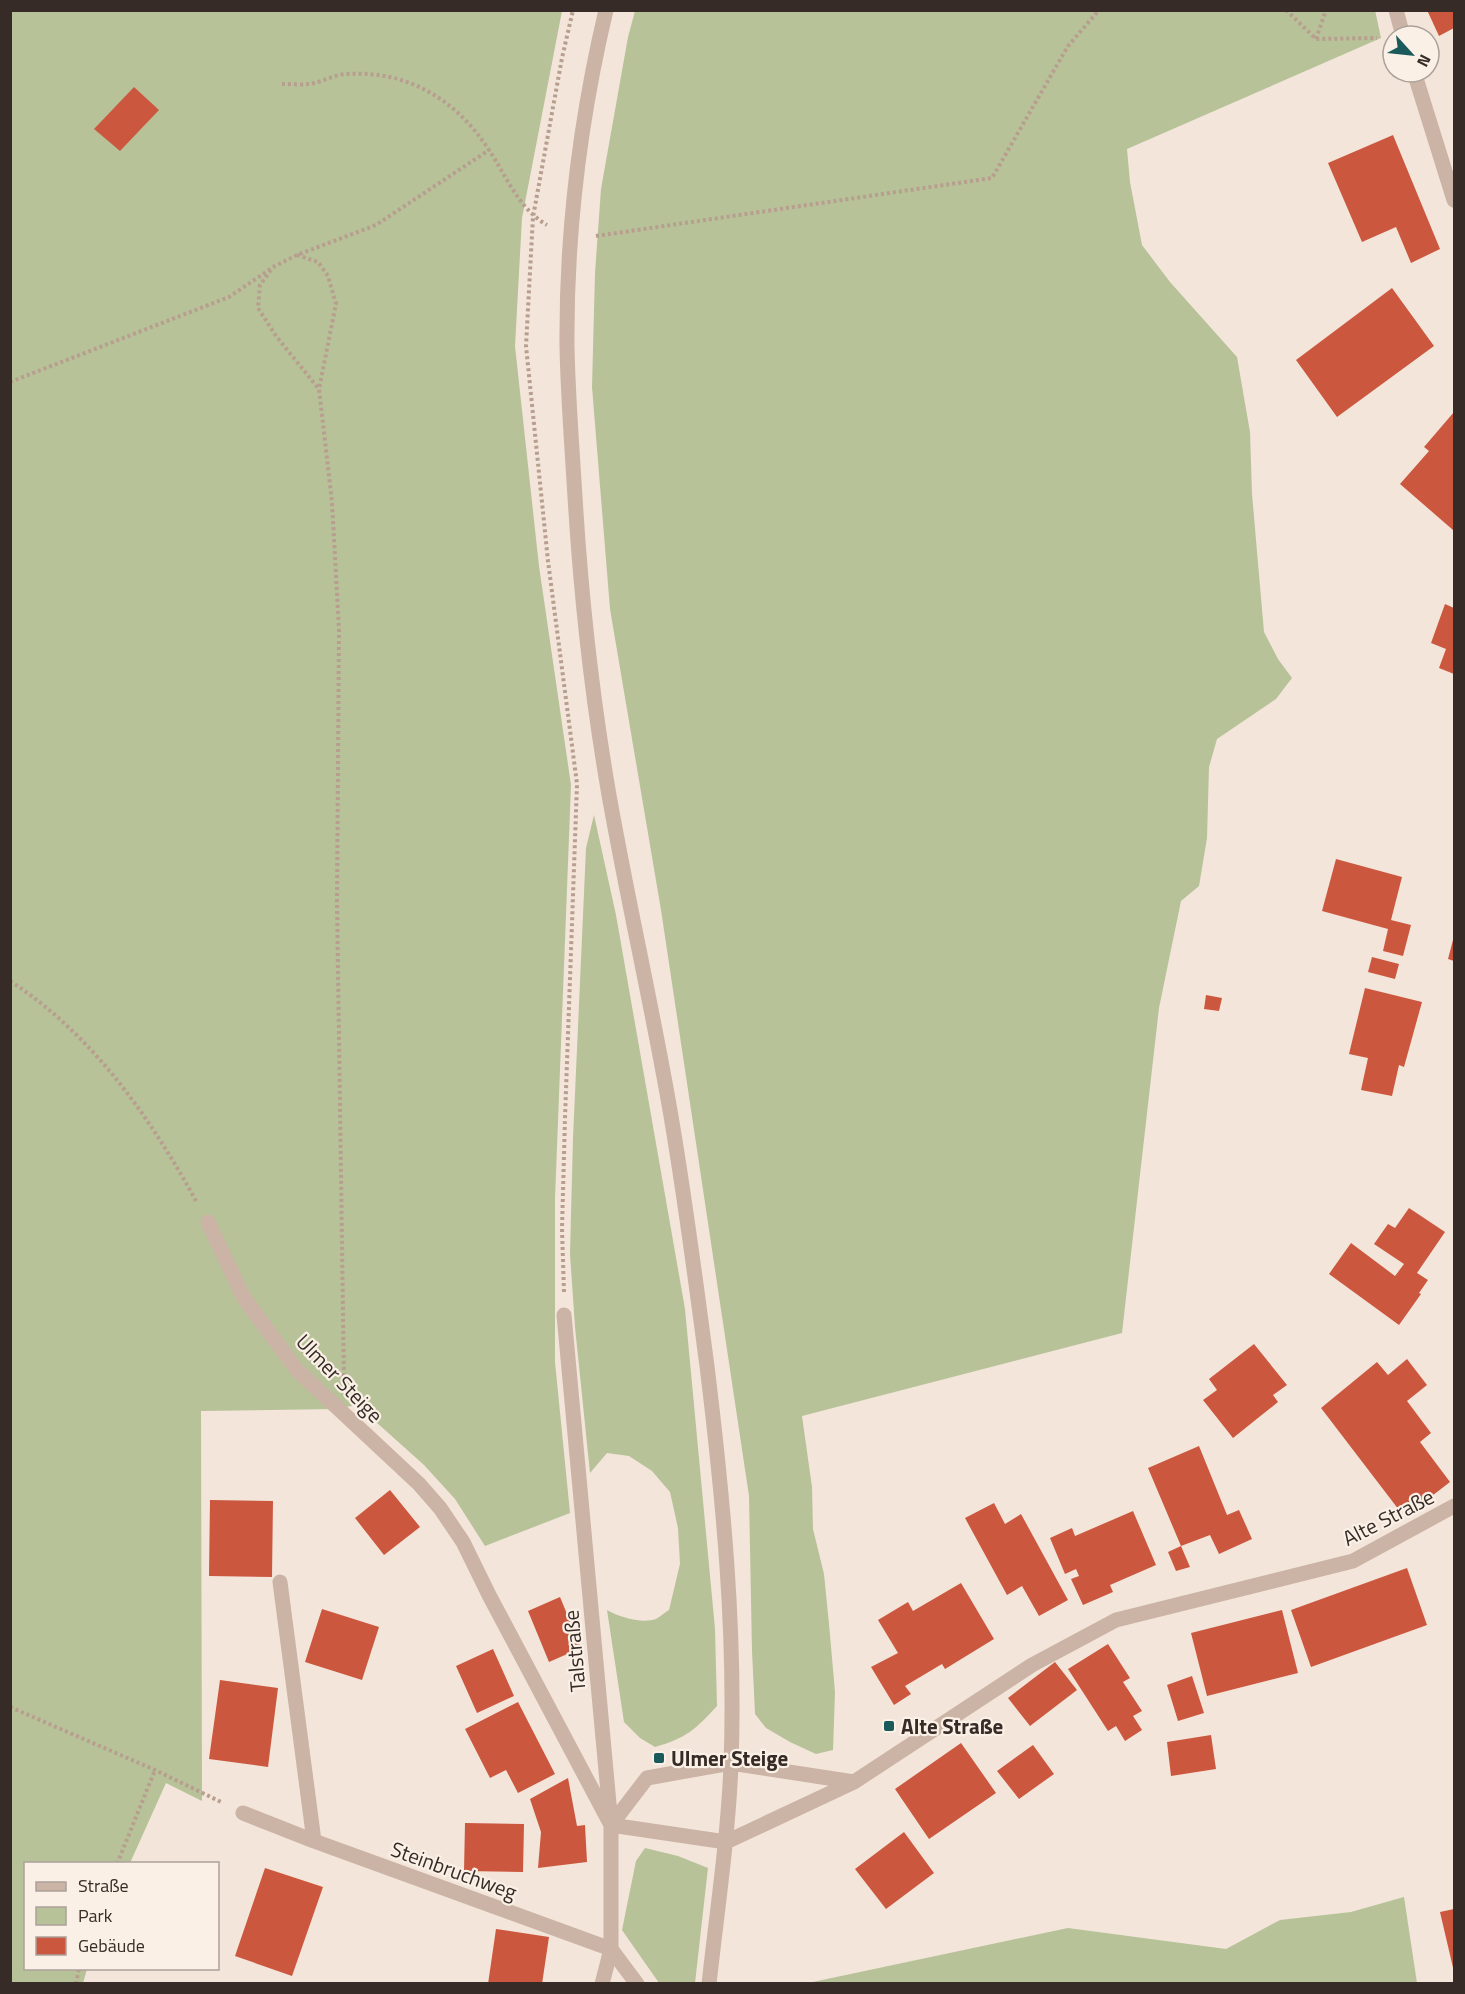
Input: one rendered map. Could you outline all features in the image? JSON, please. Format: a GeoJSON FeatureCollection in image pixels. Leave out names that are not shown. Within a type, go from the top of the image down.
{"type":"FeatureCollection","features":[{"type":"Feature","properties":{"kind":"street"},"geometry":{"type":"LineString","coordinates":[[606,10],[595,59],[582,139],[571,239],[567,345],[579,568],[609,793],[668,1100],[695,1270],[725,1528],[732,1649],[731,1763],[726,1842],[708,1983]]}},
{"type":"Feature","properties":{"kind":"street"},"geometry":{"type":"LineString","coordinates":[[1418,84],[1455,200]]}},
{"type":"Feature","properties":{"kind":"street","name":"Ulmer Steige"},"geometry":{"type":"LineString","coordinates":[[208,1222],[244,1298],[297,1370],[419,1484],[440,1508],[463,1542],[611,1825]]}},
{"type":"Feature","properties":{"kind":"street","name":"Talstraße"},"geometry":{"type":"LineString","coordinates":[[564,1315],[611,1825],[611,1949],[602,1983]]}},
{"type":"Feature","properties":{"kind":"street","name":"Alte Straße"},"geometry":{"type":"LineString","coordinates":[[726,1842],[854,1782],[1032,1665],[1116,1620],[1353,1561],[1452,1513]]}},
{"type":"Feature","properties":{"kind":"street"},"geometry":{"type":"LineString","coordinates":[[280,1582],[314,1841]]}},
{"type":"Feature","properties":{"kind":"street"},"geometry":{"type":"LineString","coordinates":[[726,1842],[611,1825],[647,1778],[731,1763],[854,1782]]}},
{"type":"Feature","properties":{"kind":"street","name":"Steinbruchweg"},"geometry":{"type":"LineString","coordinates":[[243,1813],[611,1949]]}},
{"type":"Feature","properties":{"kind":"street"},"geometry":{"type":"LineString","coordinates":[[611,1949],[637,1983]]}},
{"type":"Feature","properties":{"kind":"path"},"geometry":{"type":"LineString","coordinates":[[564,1315],[562,1229],[576,784],[548,561],[526,346],[533,217],[573,10]]}},
{"type":"Feature","properties":{"kind":"path"},"geometry":{"type":"LineString","coordinates":[[282,84],[310,84],[343,74],[378,75],[411,82],[438,97],[465,118],[489,150],[508,185],[533,217],[571,239],[992,178],[1068,46],[1099,10]]}},
{"type":"Feature","properties":{"kind":"path"},"geometry":{"type":"LineString","coordinates":[[1286,10],[1316,39],[1381,38]]}},
{"type":"Feature","properties":{"kind":"path"},"geometry":{"type":"LineString","coordinates":[[1316,39],[1326,10]]}},
{"type":"Feature","properties":{"kind":"path"},"geometry":{"type":"LineString","coordinates":[[10,382],[229,297],[275,266],[297,255],[376,225],[489,150]]}},
{"type":"Feature","properties":{"kind":"path"},"geometry":{"type":"LineString","coordinates":[[297,255],[318,262],[328,276],[336,304],[319,389],[332,502],[339,630],[337,901],[345,1415]]}},
{"type":"Feature","properties":{"kind":"path"},"geometry":{"type":"LineString","coordinates":[[275,266],[260,285],[258,308],[276,336],[319,389]]}},
{"type":"Feature","properties":{"kind":"path"},"geometry":{"type":"LineString","coordinates":[[10,981],[52,1013],[92,1050],[134,1099],[175,1161],[208,1222]]}},
{"type":"Feature","properties":{"kind":"path"},"geometry":{"type":"LineString","coordinates":[[10,1707],[155,1770],[243,1813]]}},
{"type":"Feature","properties":{"kind":"path"},"geometry":{"type":"LineString","coordinates":[[117,1862],[155,1770]]}},
{"type":"Feature","properties":{"kind":"green space"},"geometry":{"type":"Polygon","coordinates":[[[1375,10],[1381,38],[1127,149],[1130,182],[1142,245],[1170,282],[1237,357],[1250,432],[1252,494],[1264,632],[1278,659],[1292,678],[1276,699],[1217,739],[1209,767],[1207,838],[1199,886],[1181,901],[1159,1008],[1122,1333],[802,1416],[812,1487],[813,1529],[824,1574],[835,1692],[833,1750],[816,1754],[766,1728],[755,1714],[749,1496],[661,910],[610,609],[592,387],[595,273],[601,189],[628,37],[635,11],[1375,10]]]}},
{"type":"Feature","properties":{"kind":"green space"},"geometry":{"type":"Polygon","coordinates":[[[11,11],[562,11],[522,218],[515,346],[539,566],[571,785],[555,1199],[555,1362],[570,1513],[485,1546],[455,1499],[424,1465],[357,1405],[335,1409],[201,1411],[202,1801],[166,1783],[130,1862],[24,1862],[24,1970],[87,1970],[83,1983],[11,1984],[11,11]]]}},
{"type":"Feature","properties":{"kind":"green space"},"geometry":{"type":"Polygon","coordinates":[[[594,815],[616,915],[685,1309],[715,1629],[717,1706],[689,1732],[655,1747],[640,1738],[624,1722],[607,1610],[624,1617],[644,1621],[656,1619],[669,1610],[680,1564],[678,1528],[670,1492],[652,1471],[629,1456],[607,1453],[590,1473],[570,1254],[586,848],[594,815]]]}},
{"type":"Feature","properties":{"kind":"green space"},"geometry":{"type":"Polygon","coordinates":[[[645,1848],[678,1856],[708,1868],[695,1983],[659,1983],[622,1930],[636,1861],[645,1848]]]}},
{"type":"Feature","properties":{"kind":"green space"},"geometry":{"type":"Polygon","coordinates":[[[1404,1897],[1417,1983],[808,1983],[1068,1928],[1226,1949],[1280,1920],[1351,1912],[1404,1897]]]}},
{"type":"Feature","properties":{"kind":"building"},"geometry":{"type":"Polygon","coordinates":[[[1427,10],[1453,10],[1454,28],[1441,35],[1441,24],[1433,24],[1427,10]]]}},
{"type":"Feature","properties":{"kind":"building"},"geometry":{"type":"Polygon","coordinates":[[[134,87],[159,110],[120,151],[94,129],[134,87]]]}},
{"type":"Feature","properties":{"kind":"building"},"geometry":{"type":"Polygon","coordinates":[[[1393,135],[1440,249],[1411,263],[1396,227],[1362,242],[1328,163],[1393,135]]]}},
{"type":"Feature","properties":{"kind":"building"},"geometry":{"type":"Polygon","coordinates":[[[1392,288],[1434,346],[1337,417],[1296,360],[1392,288]]]}},
{"type":"Feature","properties":{"kind":"building"},"geometry":{"type":"Polygon","coordinates":[[[1454,412],[1453,530],[1400,484],[1429,451],[1424,447],[1454,412]]]}},
{"type":"Feature","properties":{"kind":"building"},"geometry":{"type":"Polygon","coordinates":[[[1445,604],[1454,608],[1454,674],[1439,668],[1446,649],[1431,643],[1445,604]]]}},
{"type":"Feature","properties":{"kind":"building"},"geometry":{"type":"Polygon","coordinates":[[[1336,859],[1402,877],[1391,920],[1411,925],[1403,956],[1383,951],[1388,929],[1322,911],[1336,859]]]}},
{"type":"Feature","properties":{"kind":"building"},"geometry":{"type":"Polygon","coordinates":[[[1454,936],[1454,961],[1448,959],[1454,936]]]}},
{"type":"Feature","properties":{"kind":"building"},"geometry":{"type":"Polygon","coordinates":[[[1372,957],[1399,964],[1395,979],[1368,972],[1372,957]]]}},
{"type":"Feature","properties":{"kind":"building"},"geometry":{"type":"Polygon","coordinates":[[[1365,988],[1422,1002],[1404,1067],[1399,1065],[1392,1096],[1361,1090],[1368,1058],[1349,1054],[1365,988]]]}},
{"type":"Feature","properties":{"kind":"building"},"geometry":{"type":"Polygon","coordinates":[[[1206,995],[1222,998],[1219,1011],[1204,1009],[1206,995]]]}},
{"type":"Feature","properties":{"kind":"building"},"geometry":{"type":"Polygon","coordinates":[[[1409,1208],[1445,1232],[1417,1273],[1428,1280],[1399,1325],[1329,1274],[1351,1243],[1395,1276],[1404,1264],[1374,1244],[1388,1224],[1395,1228],[1409,1208]]]}},
{"type":"Feature","properties":{"kind":"building"},"geometry":{"type":"Polygon","coordinates":[[[1254,1344],[1287,1385],[1273,1395],[1278,1402],[1233,1438],[1203,1400],[1217,1390],[1209,1379],[1254,1344]]]}},
{"type":"Feature","properties":{"kind":"building"},"geometry":{"type":"Polygon","coordinates":[[[1407,1359],[1427,1385],[1407,1401],[1431,1433],[1420,1442],[1450,1482],[1424,1502],[1399,1510],[1321,1408],[1377,1362],[1388,1375],[1407,1359]]]}},
{"type":"Feature","properties":{"kind":"building"},"geometry":{"type":"Polygon","coordinates":[[[1199,1446],[1227,1515],[1239,1510],[1252,1539],[1219,1554],[1210,1535],[1181,1546],[1148,1468],[1199,1446]]]}},
{"type":"Feature","properties":{"kind":"building"},"geometry":{"type":"Polygon","coordinates":[[[390,1490],[420,1527],[384,1555],[355,1518],[390,1490]]]}},
{"type":"Feature","properties":{"kind":"building"},"geometry":{"type":"Polygon","coordinates":[[[210,1500],[273,1501],[272,1577],[209,1576],[210,1500]]]}},
{"type":"Feature","properties":{"kind":"building"},"geometry":{"type":"Polygon","coordinates":[[[994,1503],[1005,1524],[1021,1514],[1068,1600],[1039,1616],[1022,1586],[1007,1595],[965,1518],[994,1503]]]}},
{"type":"Feature","properties":{"kind":"building"},"geometry":{"type":"Polygon","coordinates":[[[1133,1511],[1156,1565],[1110,1585],[1113,1592],[1083,1605],[1071,1579],[1079,1576],[1076,1569],[1065,1574],[1050,1538],[1072,1528],[1075,1536],[1133,1511]]]}},
{"type":"Feature","properties":{"kind":"building"},"geometry":{"type":"Polygon","coordinates":[[[1181,1546],[1190,1567],[1176,1571],[1168,1552],[1181,1546]]]}},
{"type":"Feature","properties":{"kind":"building"},"geometry":{"type":"Polygon","coordinates":[[[1407,1568],[1427,1625],[1311,1667],[1291,1610],[1407,1568]]]}},
{"type":"Feature","properties":{"kind":"building"},"geometry":{"type":"Polygon","coordinates":[[[961,1583],[994,1639],[945,1669],[942,1664],[905,1686],[911,1694],[894,1705],[871,1667],[898,1653],[878,1620],[908,1602],[913,1611],[961,1583]]]}},
{"type":"Feature","properties":{"kind":"building"},"geometry":{"type":"Polygon","coordinates":[[[560,1597],[581,1648],[549,1662],[528,1611],[560,1597]]]}},
{"type":"Feature","properties":{"kind":"building"},"geometry":{"type":"Polygon","coordinates":[[[322,1609],[379,1627],[362,1680],[305,1662],[322,1609]]]}},
{"type":"Feature","properties":{"kind":"building"},"geometry":{"type":"Polygon","coordinates":[[[1282,1610],[1298,1673],[1207,1696],[1191,1633],[1282,1610]]]}},
{"type":"Feature","properties":{"kind":"building"},"geometry":{"type":"Polygon","coordinates":[[[1108,1644],[1130,1678],[1123,1682],[1142,1711],[1133,1716],[1142,1730],[1125,1741],[1116,1726],[1108,1731],[1068,1669],[1108,1644]]]}},
{"type":"Feature","properties":{"kind":"building"},"geometry":{"type":"Polygon","coordinates":[[[493,1649],[514,1696],[477,1713],[456,1666],[493,1649]]]}},
{"type":"Feature","properties":{"kind":"building"},"geometry":{"type":"Polygon","coordinates":[[[1055,1662],[1077,1690],[1030,1726],[1008,1698],[1055,1662]]]}},
{"type":"Feature","properties":{"kind":"building"},"geometry":{"type":"Polygon","coordinates":[[[1192,1676],[1204,1713],[1178,1721],[1167,1685],[1192,1676]]]}},
{"type":"Feature","properties":{"kind":"building"},"geometry":{"type":"Polygon","coordinates":[[[220,1680],[278,1688],[268,1767],[209,1759],[220,1680]]]}},
{"type":"Feature","properties":{"kind":"building"},"geometry":{"type":"Polygon","coordinates":[[[518,1702],[555,1774],[518,1793],[506,1770],[490,1778],[465,1729],[518,1702]]]}},
{"type":"Feature","properties":{"kind":"building"},"geometry":{"type":"Polygon","coordinates":[[[1211,1735],[1216,1769],[1171,1776],[1167,1742],[1211,1735]]]}},
{"type":"Feature","properties":{"kind":"building"},"geometry":{"type":"Polygon","coordinates":[[[961,1743],[996,1793],[929,1839],[895,1789],[961,1743]]]}},
{"type":"Feature","properties":{"kind":"building"},"geometry":{"type":"Polygon","coordinates":[[[1033,1745],[1054,1774],[1019,1799],[997,1771],[1033,1745]]]}},
{"type":"Feature","properties":{"kind":"building"},"geometry":{"type":"Polygon","coordinates":[[[568,1778],[577,1826],[585,1825],[587,1862],[538,1868],[541,1832],[530,1799],[568,1778]]]}},
{"type":"Feature","properties":{"kind":"building"},"geometry":{"type":"Polygon","coordinates":[[[465,1823],[524,1824],[523,1872],[464,1871],[465,1823]]]}},
{"type":"Feature","properties":{"kind":"building"},"geometry":{"type":"Polygon","coordinates":[[[904,1832],[934,1873],[886,1909],[855,1869],[904,1832]]]}},
{"type":"Feature","properties":{"kind":"building"},"geometry":{"type":"Polygon","coordinates":[[[265,1868],[323,1887],[292,1976],[235,1956],[265,1868]]]}},
{"type":"Feature","properties":{"kind":"building"},"geometry":{"type":"Polygon","coordinates":[[[1454,1909],[1454,1972],[1440,1912],[1454,1909]]]}},
{"type":"Feature","properties":{"kind":"building"},"geometry":{"type":"Polygon","coordinates":[[[496,1929],[549,1937],[542,1984],[488,1984],[496,1929]]]}},
{"type":"Feature","properties":{"kind":"place","name":"Alte Straße"},"geometry":{"type":"Point","coordinates":[889,1726]}},
{"type":"Feature","properties":{"kind":"place","name":"Ulmer Steige"},"geometry":{"type":"Point","coordinates":[659,1758]}}]}
